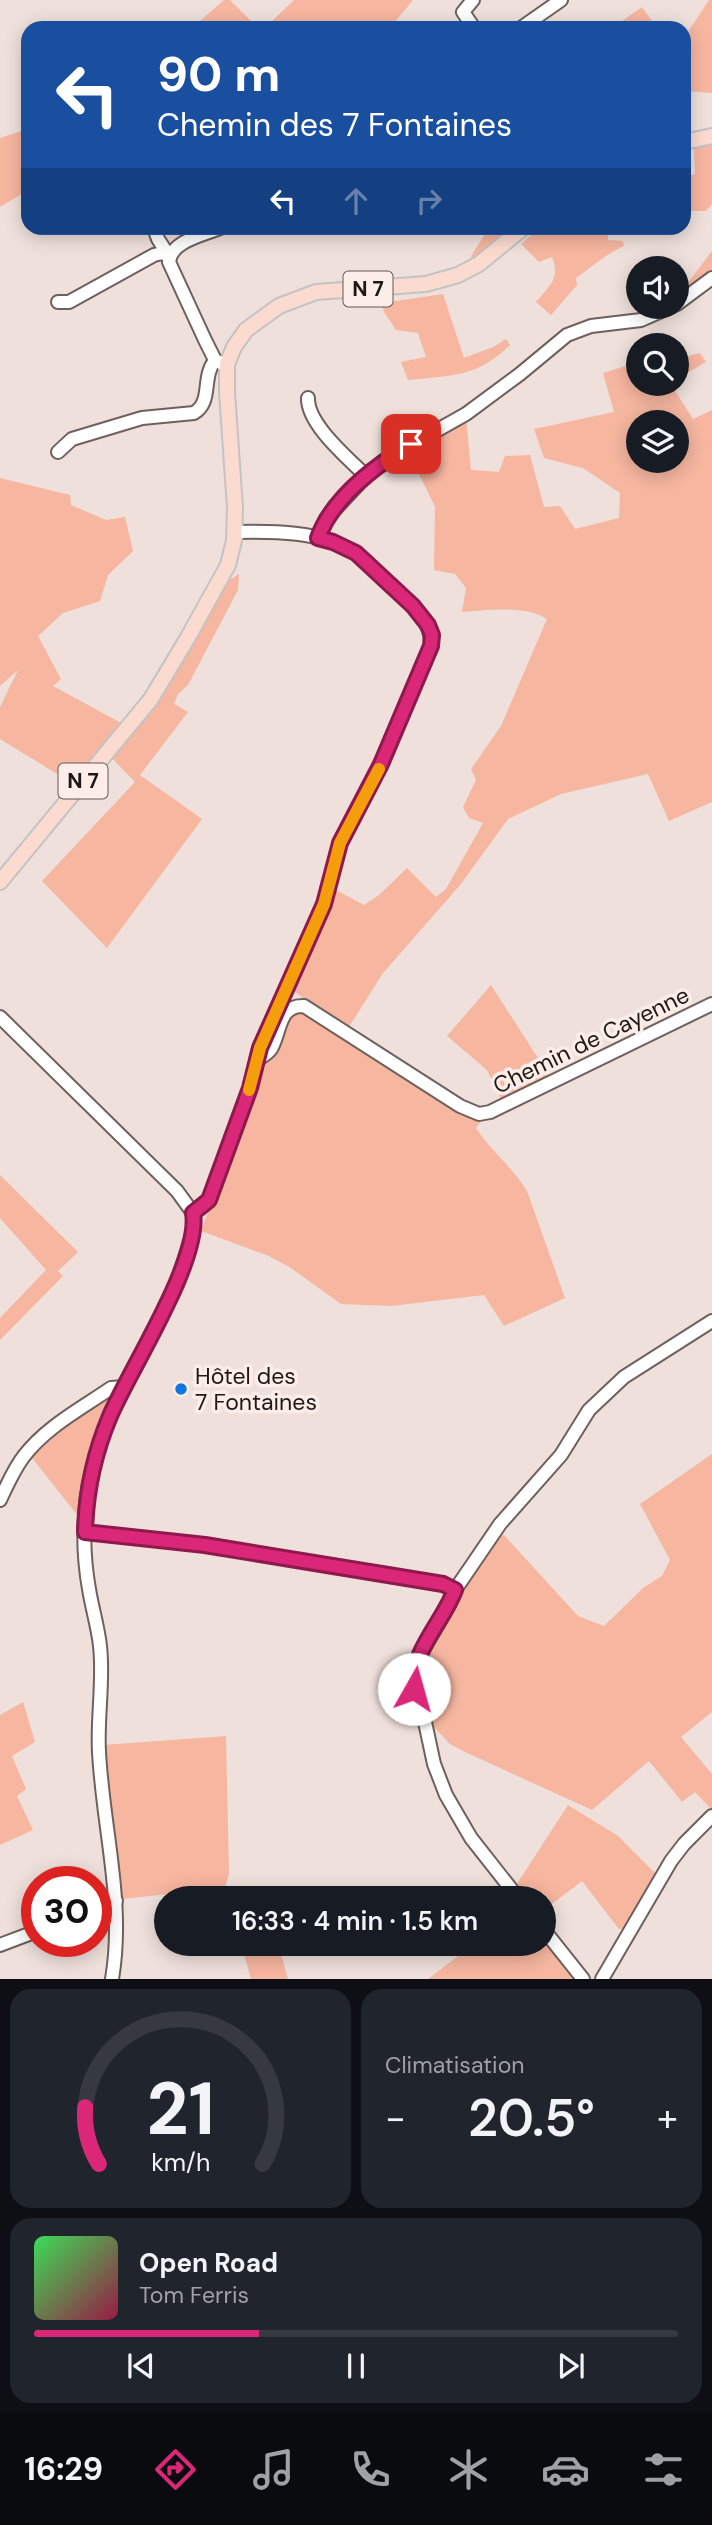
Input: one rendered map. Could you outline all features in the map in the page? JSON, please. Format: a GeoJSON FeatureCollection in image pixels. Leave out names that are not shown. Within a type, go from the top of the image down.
{"type":"FeatureCollection","features":[{"type":"Feature","properties":{"kind":"main road"},"geometry":{"type":"LineString","coordinates":[[691,140],[712,136]]}},
{"type":"Feature","properties":{"kind":"main road","name":"N 7"},"geometry":{"type":"LineString","coordinates":[[0,882],[151,698],[221,580],[232,552],[235,533],[226,392],[221,362],[246,330],[267,312],[316,292],[414,285],[442,280],[480,264],[515,235]]}},
{"type":"Feature","properties":{"kind":"street"},"geometry":{"type":"LineString","coordinates":[[469,21],[463,12],[473,0]]}},
{"type":"Feature","properties":{"kind":"street"},"geometry":{"type":"LineString","coordinates":[[531,21],[561,0]]}},
{"type":"Feature","properties":{"kind":"street"},"geometry":{"type":"LineString","coordinates":[[58,452],[72,439],[142,418],[194,412],[200,409],[205,399],[207,372],[221,362],[170,269],[169,256],[157,235]]}},
{"type":"Feature","properties":{"kind":"street"},"geometry":{"type":"LineString","coordinates":[[169,256],[178,246],[204,235]]}},
{"type":"Feature","properties":{"kind":"street"},"geometry":{"type":"LineString","coordinates":[[58,302],[69,302],[154,255],[162,253],[169,256]]}},
{"type":"Feature","properties":{"kind":"street"},"geometry":{"type":"LineString","coordinates":[[689,295],[712,278]]}},
{"type":"Feature","properties":{"kind":"street"},"geometry":{"type":"LineString","coordinates":[[318,538],[326,519],[366,476],[393,455],[466,414],[567,335],[591,326],[624,324],[647,319]]}},
{"type":"Feature","properties":{"kind":"street"},"geometry":{"type":"LineString","coordinates":[[308,398],[308,407],[323,431],[366,476]]}},
{"type":"Feature","properties":{"kind":"street"},"geometry":{"type":"LineString","coordinates":[[193,1213],[209,1200],[250,1088],[260,1048],[324,904],[340,843],[381,764],[431,646],[432,635],[428,625],[413,606],[356,553],[318,538],[254,532],[235,533]]}},
{"type":"Feature","properties":{"kind":"street","name":"Chemin de Cayenne"},"geometry":{"type":"LineString","coordinates":[[257,1060],[271,1049],[286,1012],[296,1006],[304,1006],[460,1106],[479,1114],[490,1112],[712,1004]]}},
{"type":"Feature","properties":{"kind":"street"},"geometry":{"type":"LineString","coordinates":[[0,1017],[150,1162],[188,1203],[193,1213],[194,1228],[173,1290],[110,1417],[92,1468],[86,1506],[88,1582],[100,1649],[97,1722],[99,1755],[116,1901],[116,1952],[112,1979]]}},
{"type":"Feature","properties":{"kind":"street"},"geometry":{"type":"LineString","coordinates":[[509,1886],[471,1838],[450,1804],[433,1764],[425,1722],[414,1689],[416,1662],[455,1590],[500,1524],[547,1474],[589,1410],[605,1393],[639,1367],[712,1321]]}},
{"type":"Feature","properties":{"kind":"street"},"geometry":{"type":"LineString","coordinates":[[0,1500],[18,1464],[40,1440],[111,1388],[124,1387]]}},
{"type":"Feature","properties":{"kind":"street"},"geometry":{"type":"LineString","coordinates":[[85,1532],[205,1545],[443,1584],[455,1590]]}},
{"type":"Feature","properties":{"kind":"street"},"geometry":{"type":"LineString","coordinates":[[602,1979],[671,1861],[712,1816]]}},
{"type":"Feature","properties":{"kind":"street"},"geometry":{"type":"LineString","coordinates":[[112,1902],[116,1901]]}},
{"type":"Feature","properties":{"kind":"street"},"geometry":{"type":"LineString","coordinates":[[0,1945],[21,1937]]}},
{"type":"Feature","properties":{"kind":"street"},"geometry":{"type":"LineString","coordinates":[[556,1945],[583,1979]]}},
{"type":"Feature","properties":{"kind":"shaded area"},"geometry":{"type":"Polygon","coordinates":[[[224,0],[230,0],[251,21],[200,21],[224,0]]]}},
{"type":"Feature","properties":{"kind":"shaded area"},"geometry":{"type":"Polygon","coordinates":[[[294,0],[413,0],[396,21],[272,21],[294,0]]]}},
{"type":"Feature","properties":{"kind":"shaded area"},"geometry":{"type":"Polygon","coordinates":[[[709,0],[712,0],[712,93],[691,92],[691,27],[709,0]]]}},
{"type":"Feature","properties":{"kind":"shaded area"},"geometry":{"type":"Polygon","coordinates":[[[642,7],[652,21],[622,21],[642,7]]]}},
{"type":"Feature","properties":{"kind":"shaded area"},"geometry":{"type":"Polygon","coordinates":[[[21,131],[21,194],[0,207],[0,138],[21,131]]]}},
{"type":"Feature","properties":{"kind":"shaded area"},"geometry":{"type":"Polygon","coordinates":[[[712,144],[712,204],[706,211],[691,211],[691,175],[695,174],[694,147],[712,144]]]}},
{"type":"Feature","properties":{"kind":"shaded area"},"geometry":{"type":"Polygon","coordinates":[[[484,235],[502,235],[476,259],[471,260],[484,235]]]}},
{"type":"Feature","properties":{"kind":"shaded area"},"geometry":{"type":"Polygon","coordinates":[[[531,235],[608,235],[608,240],[623,241],[624,246],[605,256],[576,278],[577,285],[551,315],[536,302],[554,277],[552,257],[539,262],[521,244],[531,235]]]}},
{"type":"Feature","properties":{"kind":"shaded area"},"geometry":{"type":"Polygon","coordinates":[[[712,251],[712,275],[689,291],[689,281],[712,251]]]}},
{"type":"Feature","properties":{"kind":"shaded area"},"geometry":{"type":"Polygon","coordinates":[[[443,294],[464,358],[506,339],[510,345],[498,356],[475,369],[408,380],[401,362],[426,357],[418,333],[396,330],[384,312],[382,303],[443,294]]]}},
{"type":"Feature","properties":{"kind":"shaded area"},"geometry":{"type":"Polygon","coordinates":[[[700,353],[706,362],[689,372],[689,356],[700,353]]]}},
{"type":"Feature","properties":{"kind":"shaded area"},"geometry":{"type":"Polygon","coordinates":[[[626,366],[626,396],[678,396],[687,410],[626,410],[626,473],[689,473],[689,413],[693,419],[712,410],[712,802],[669,821],[648,774],[561,794],[508,819],[461,884],[383,973],[347,1030],[291,989],[332,888],[364,905],[379,895],[407,868],[436,897],[446,889],[483,823],[469,818],[463,807],[476,780],[471,769],[501,726],[547,619],[518,610],[462,612],[466,588],[455,574],[434,570],[435,507],[417,470],[400,454],[466,418],[471,470],[499,472],[505,456],[530,455],[544,507],[560,506],[575,529],[619,518],[620,493],[583,468],[544,458],[534,429],[614,412],[603,373],[626,366]]]}},
{"type":"Feature","properties":{"kind":"shaded area"},"geometry":{"type":"Polygon","coordinates":[[[0,478],[70,495],[71,505],[106,520],[125,517],[133,551],[108,575],[100,601],[63,613],[38,636],[61,679],[53,686],[123,724],[72,783],[0,739],[0,707],[18,670],[0,686],[0,478]]]}},
{"type":"Feature","properties":{"kind":"shaded area"},"geometry":{"type":"Polygon","coordinates":[[[239,574],[238,590],[188,685],[178,694],[174,704],[188,712],[140,775],[202,819],[107,948],[42,881],[135,782],[112,758],[159,694],[228,581],[239,574]]]}},
{"type":"Feature","properties":{"kind":"shaded area"},"geometry":{"type":"Polygon","coordinates":[[[491,985],[547,1072],[548,1078],[503,1103],[487,1070],[447,1036],[491,985]]]}},
{"type":"Feature","properties":{"kind":"shaded area"},"geometry":{"type":"Polygon","coordinates":[[[302,1009],[471,1117],[482,1120],[476,1128],[527,1191],[565,1298],[504,1326],[484,1295],[391,1306],[341,1304],[291,1268],[269,1256],[201,1231],[262,1064],[288,1015],[302,1009]]]}},
{"type":"Feature","properties":{"kind":"shaded area"},"geometry":{"type":"Polygon","coordinates":[[[0,1175],[78,1252],[58,1271],[63,1276],[0,1340],[0,1318],[46,1270],[0,1218],[0,1175]]]}},
{"type":"Feature","properties":{"kind":"shaded area"},"geometry":{"type":"Polygon","coordinates":[[[112,1392],[114,1395],[86,1461],[78,1516],[29,1454],[112,1392]]]}},
{"type":"Feature","properties":{"kind":"shaded area"},"geometry":{"type":"Polygon","coordinates":[[[712,1454],[712,1712],[681,1737],[712,1774],[712,1810],[695,1792],[682,1802],[649,1761],[592,1810],[450,1744],[430,1723],[418,1686],[419,1665],[457,1594],[497,1536],[504,1535],[578,1616],[604,1626],[643,1588],[662,1576],[670,1560],[640,1504],[712,1454]]]}},
{"type":"Feature","properties":{"kind":"shaded area"},"geometry":{"type":"Polygon","coordinates":[[[23,1702],[35,1742],[12,1756],[26,1789],[17,1796],[33,1830],[0,1845],[0,1715],[23,1702]]]}},
{"type":"Feature","properties":{"kind":"shaded area"},"geometry":{"type":"Polygon","coordinates":[[[226,1736],[229,1874],[226,1886],[154,1886],[154,1896],[122,1899],[104,1745],[226,1736]]]}},
{"type":"Feature","properties":{"kind":"shaded area"},"geometry":{"type":"Polygon","coordinates":[[[568,1805],[618,1836],[658,1876],[624,1929],[619,1929],[582,1881],[556,1901],[556,1886],[516,1886],[568,1805]]]}},
{"type":"Feature","properties":{"kind":"shaded area"},"geometry":{"type":"Polygon","coordinates":[[[556,1951],[578,1979],[428,1979],[458,1956],[556,1956],[556,1951]]]}},
{"type":"Feature","properties":{"kind":"shaded area"},"geometry":{"type":"Polygon","coordinates":[[[244,1956],[281,1956],[288,1979],[251,1979],[244,1956]]]}},
{"type":"Feature","properties":{"kind":"slow traffic"},"geometry":{"type":"LineString","coordinates":[[249,1090],[260,1048],[324,904],[340,843],[379,769]]}},
{"type":"Feature","properties":{"kind":"place","name":"Hôtel des 7 Fontaines"},"geometry":{"type":"Point","coordinates":[181,1389]}},
{"type":"Feature","properties":{"kind":"route"},"geometry":{"type":"LineString","coordinates":[[411,444],[385,461],[352,490],[326,519],[318,538],[356,553],[413,606],[428,625],[432,635],[428,658],[356,817],[340,843],[324,904],[260,1048],[250,1088],[230,1136],[209,1200],[193,1213],[194,1228],[173,1290],[110,1417],[92,1468],[85,1532],[205,1545],[443,1584],[455,1590],[420,1652],[414,1668],[414,1689]]}}]}
